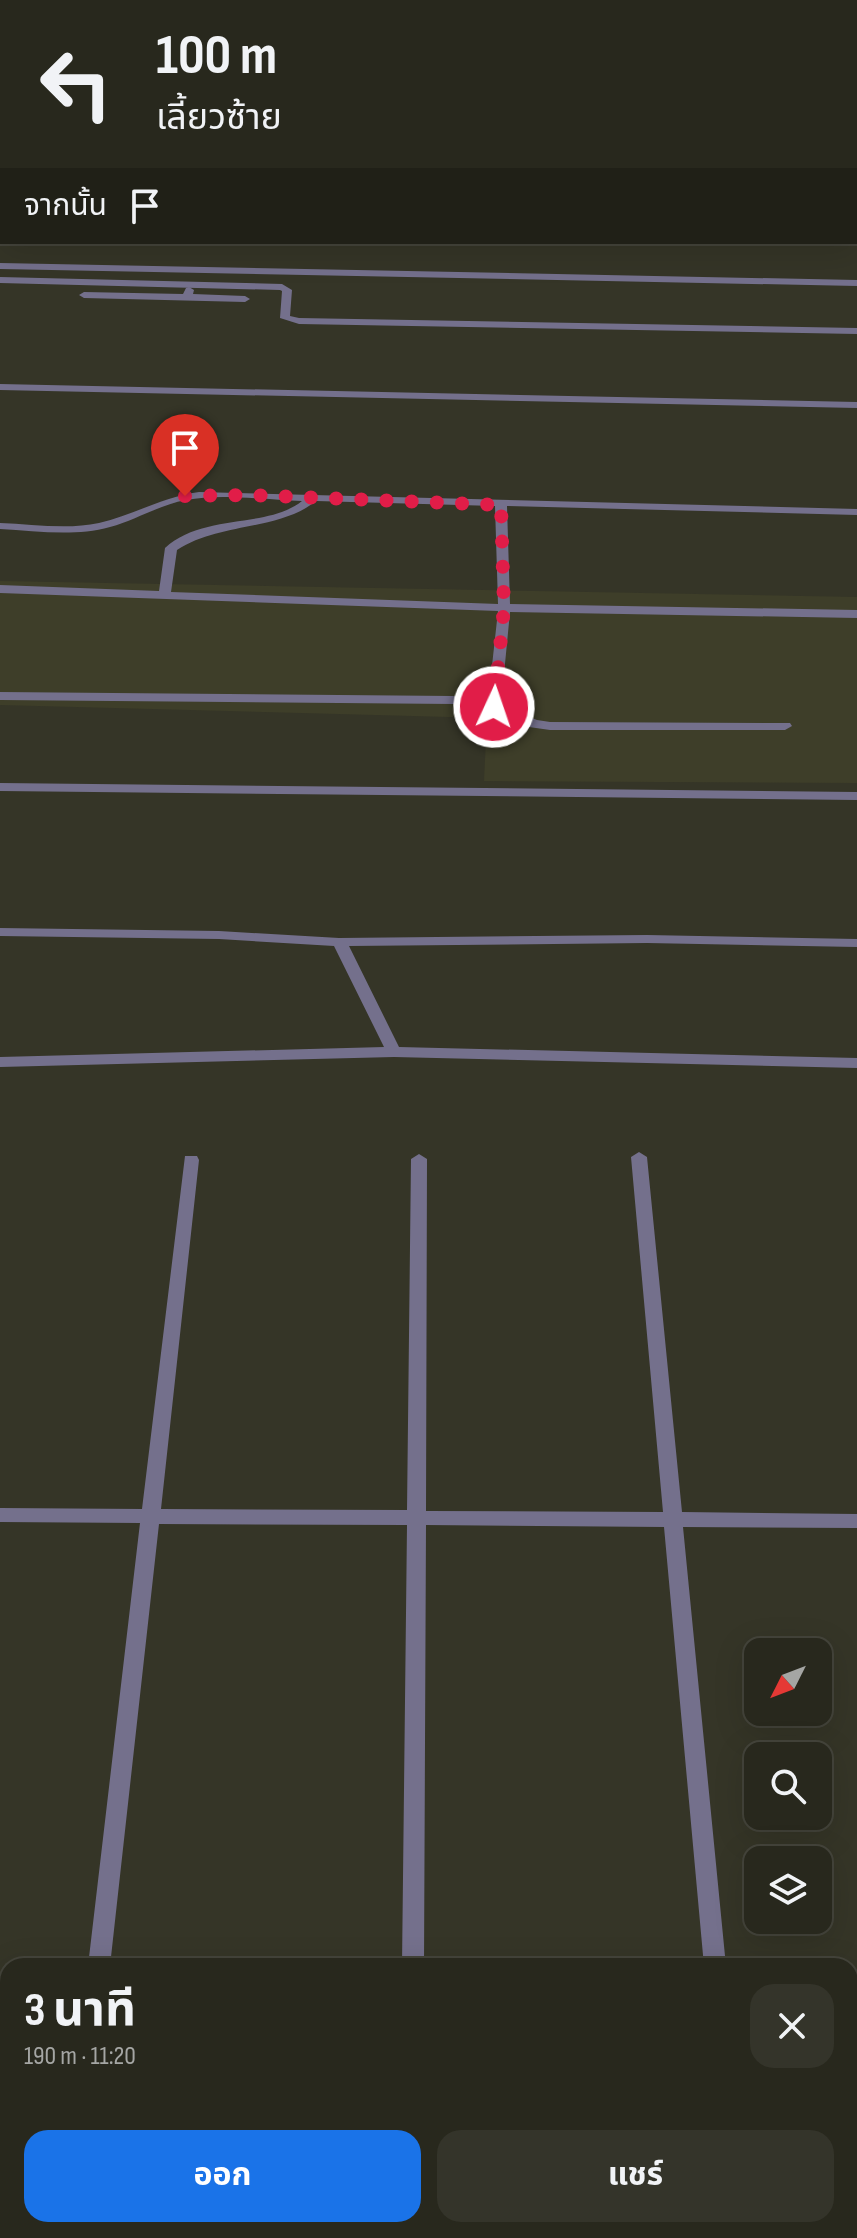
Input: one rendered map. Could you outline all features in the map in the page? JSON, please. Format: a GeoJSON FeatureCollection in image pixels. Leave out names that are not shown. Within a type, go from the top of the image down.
{"type":"FeatureCollection","features":[{"type":"Feature","properties":{"kind":"street"},"geometry":{"type":"LineString","coordinates":[[0,266],[857,283]]}},
{"type":"Feature","properties":{"kind":"street"},"geometry":{"type":"LineString","coordinates":[[0,280],[282,287],[287,290],[285,318],[299,321],[857,331]]}},
{"type":"Feature","properties":{"kind":"street"},"geometry":{"type":"LineString","coordinates":[[187,297],[191,284]]}},
{"type":"Feature","properties":{"kind":"street"},"geometry":{"type":"LineString","coordinates":[[84,295],[245,299]]}},
{"type":"Feature","properties":{"kind":"street"},"geometry":{"type":"LineString","coordinates":[[0,387],[857,405]]}},
{"type":"Feature","properties":{"kind":"street"},"geometry":{"type":"LineString","coordinates":[[0,526],[92,528],[121,520],[158,503],[199,495],[857,512]]}},
{"type":"Feature","properties":{"kind":"street"},"geometry":{"type":"LineString","coordinates":[[165,594],[171,548],[181,540],[227,523],[294,512],[306,507],[312,499]]}},
{"type":"Feature","properties":{"kind":"street"},"geometry":{"type":"LineString","coordinates":[[494,707],[504,608],[501,505]]}},
{"type":"Feature","properties":{"kind":"street"},"geometry":{"type":"LineString","coordinates":[[0,589],[504,608],[857,614]]}},
{"type":"Feature","properties":{"kind":"street"},"geometry":{"type":"LineString","coordinates":[[0,696],[453,700],[494,707],[534,724],[550,726],[785,726]]}},
{"type":"Feature","properties":{"kind":"street"},"geometry":{"type":"LineString","coordinates":[[0,787],[857,796]]}},
{"type":"Feature","properties":{"kind":"street"},"geometry":{"type":"LineString","coordinates":[[0,932],[219,935],[339,942],[647,939],[857,943]]}},
{"type":"Feature","properties":{"kind":"street"},"geometry":{"type":"LineString","coordinates":[[339,942],[394,1052]]}},
{"type":"Feature","properties":{"kind":"street"},"geometry":{"type":"LineString","coordinates":[[0,1062],[394,1052],[857,1063]]}},
{"type":"Feature","properties":{"kind":"street"},"geometry":{"type":"LineString","coordinates":[[639,1157],[714,1958]]}},
{"type":"Feature","properties":{"kind":"street"},"geometry":{"type":"LineString","coordinates":[[413,1958],[419,1159]]}},
{"type":"Feature","properties":{"kind":"street"},"geometry":{"type":"LineString","coordinates":[[100,1958],[191,1160]]}},
{"type":"Feature","properties":{"kind":"street"},"geometry":{"type":"LineString","coordinates":[[0,1515],[857,1521]]}},
{"type":"Feature","properties":{"kind":"shaded area"},"geometry":{"type":"Polygon","coordinates":[[[0,581],[857,597],[857,783],[484,781],[487,718],[0,705],[0,581]]]}},
{"type":"Feature","properties":{"kind":"route"},"geometry":{"type":"LineString","coordinates":[[185,496],[247,495],[501,505],[504,608],[494,707]]}}]}
